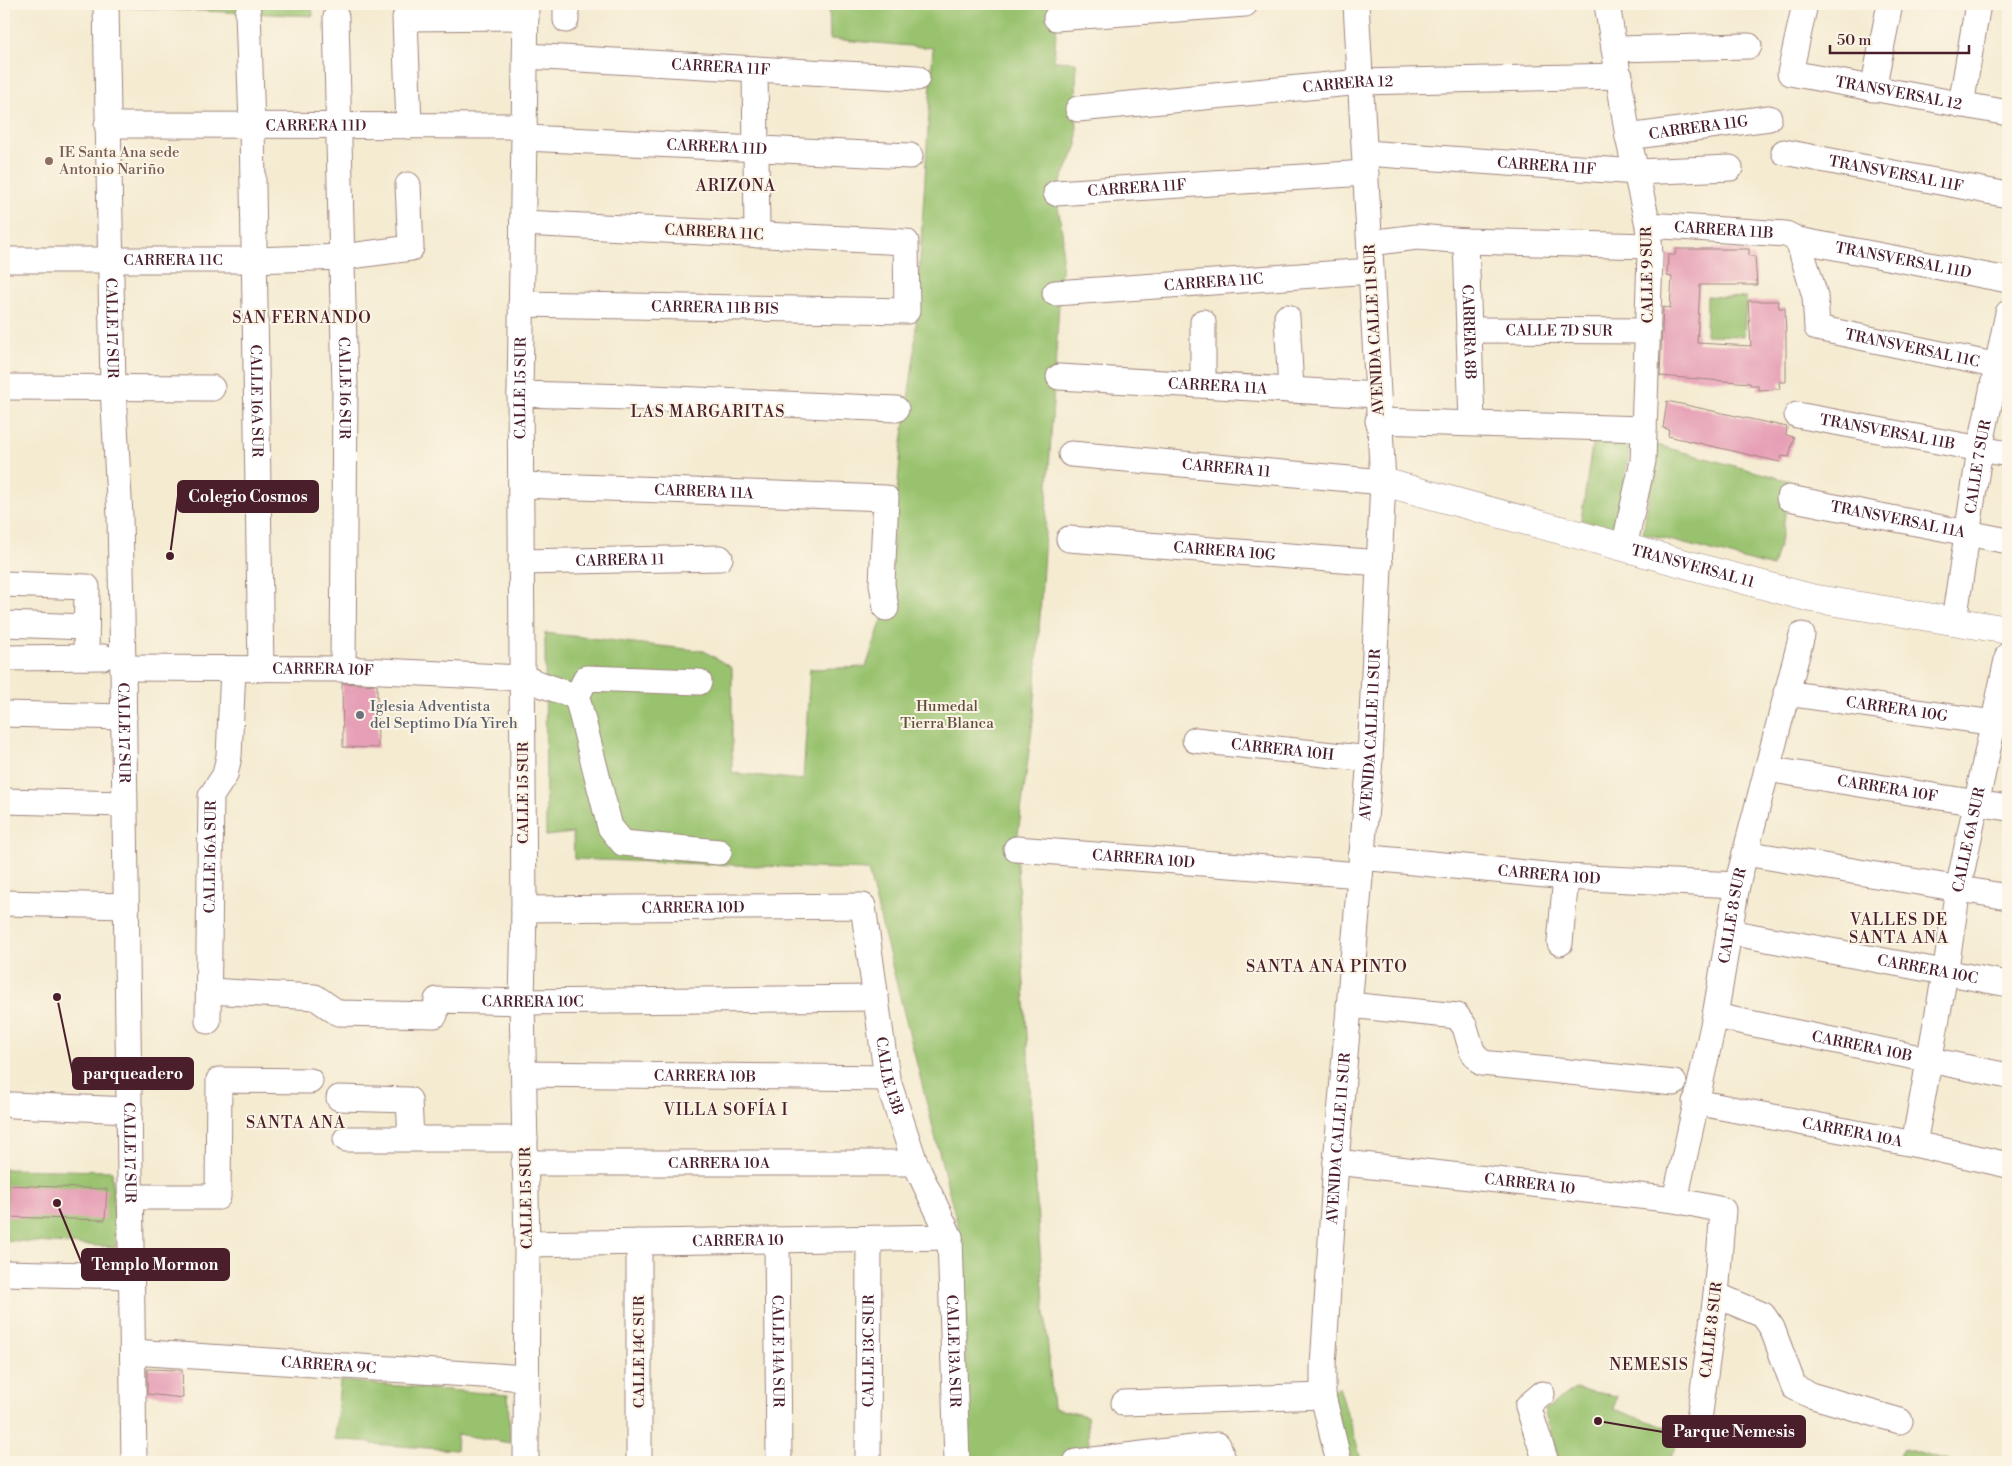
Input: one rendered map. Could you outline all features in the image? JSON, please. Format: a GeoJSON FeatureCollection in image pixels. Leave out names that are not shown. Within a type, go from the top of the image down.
{"type":"FeatureCollection","features":[{"type":"Feature","properties":{"kind":"main road","name":"TRANSVERSAL 11"},"geometry":{"type":"LineString","coordinates":[[1383,482],[1811,598],[2008,630]]}},
{"type":"Feature","properties":{"kind":"street","name":"CALLE 17 SUR"},"geometry":{"type":"LineString","coordinates":[[106,4],[107,125],[114,388],[109,517],[123,662],[130,1110],[125,1185],[132,1276],[134,1462]]}},
{"type":"Feature","properties":{"kind":"street"},"geometry":{"type":"LineString","coordinates":[[1056,18],[1245,4]]}},
{"type":"Feature","properties":{"kind":"street","name":"AVENIDA CALLE 11 SUR"},"geometry":{"type":"LineString","coordinates":[[1340,1462],[1323,1396],[1323,1366],[1336,1162],[1370,759],[1383,482],[1378,421],[1366,163],[1356,4]]}},
{"type":"Feature","properties":{"kind":"street","name":"CALLE 9 SUR"},"geometry":{"type":"LineString","coordinates":[[1607,4],[1620,76],[1628,138],[1637,172],[1648,235],[1648,331],[1653,391],[1644,429],[1643,461],[1624,547]]}},
{"type":"Feature","properties":{"kind":"street","name":"TRANSVERSAL 12"},"geometry":{"type":"LineString","coordinates":[[1805,4],[1790,73],[2008,113]]}},
{"type":"Feature","properties":{"kind":"street"},"geometry":{"type":"LineString","coordinates":[[1873,89],[1890,4]]}},
{"type":"Feature","properties":{"kind":"street"},"geometry":{"type":"LineString","coordinates":[[1960,105],[1978,4]]}},
{"type":"Feature","properties":{"kind":"street"},"geometry":{"type":"LineString","coordinates":[[409,126],[406,18],[526,10]]}},
{"type":"Feature","properties":{"kind":"street","name":"CALLE 15 SUR"},"geometry":{"type":"LineString","coordinates":[[526,10],[520,394],[524,909],[522,1002],[527,1244],[526,1462]]}},
{"type":"Feature","properties":{"kind":"street","name":"CALLE 16A SUR"},"geometry":{"type":"LineString","coordinates":[[248,12],[252,125],[261,669]]}},
{"type":"Feature","properties":{"kind":"street","name":"CALLE 16 SUR"},"geometry":{"type":"LineString","coordinates":[[336,17],[339,210],[343,257],[343,669]]}},
{"type":"Feature","properties":{"kind":"street"},"geometry":{"type":"LineString","coordinates":[[1614,49],[1749,46]]}},
{"type":"Feature","properties":{"kind":"street","name":"CARRERA 11F"},"geometry":{"type":"LineString","coordinates":[[526,56],[917,78]]}},
{"type":"Feature","properties":{"kind":"street"},"geometry":{"type":"LineString","coordinates":[[755,69],[757,234]]}},
{"type":"Feature","properties":{"kind":"street","name":"CARRERA 12"},"geometry":{"type":"LineString","coordinates":[[1078,109],[1361,82],[1620,76]]}},
{"type":"Feature","properties":{"kind":"street","name":"CARRERA 11G"},"geometry":{"type":"LineString","coordinates":[[1628,138],[1769,118]]}},
{"type":"Feature","properties":{"kind":"street","name":"CARRERA 11D"},"geometry":{"type":"LineString","coordinates":[[107,125],[409,126],[525,132],[756,149],[910,156]]}},
{"type":"Feature","properties":{"kind":"street","name":"TRANSVERSAL 11F"},"geometry":{"type":"LineString","coordinates":[[1784,152],[2008,195]]}},
{"type":"Feature","properties":{"kind":"street","name":"CARRERA 11F"},"geometry":{"type":"LineString","coordinates":[[1056,193],[1366,163],[1637,172],[1730,168]]}},
{"type":"Feature","properties":{"kind":"street","name":"CARRERA 11C"},"geometry":{"type":"LineString","coordinates":[[4,260],[254,260],[343,257],[411,248],[408,185]]}},
{"type":"Feature","properties":{"kind":"street","name":"CARRERA 11C"},"geometry":{"type":"LineString","coordinates":[[523,223],[906,242],[907,311]]}},
{"type":"Feature","properties":{"kind":"street","name":"CARRERA 11B"},"geometry":{"type":"LineString","coordinates":[[1648,235],[1786,234],[1798,240]]}},
{"type":"Feature","properties":{"kind":"street"},"geometry":{"type":"LineString","coordinates":[[1370,243],[1417,237],[1466,241],[1648,235]]}},
{"type":"Feature","properties":{"kind":"street","name":"TRANSVERSAL 11D"},"geometry":{"type":"LineString","coordinates":[[1798,240],[2008,280]]}},
{"type":"Feature","properties":{"kind":"street","name":"TRANSVERSAL 11C"},"geometry":{"type":"LineString","coordinates":[[1798,240],[1815,296],[1817,328],[2003,366]]}},
{"type":"Feature","properties":{"kind":"street","name":"CARRERA 8B"},"geometry":{"type":"LineString","coordinates":[[1466,241],[1472,423]]}},
{"type":"Feature","properties":{"kind":"street","name":"CARRERA 11C"},"geometry":{"type":"LineString","coordinates":[[1055,293],[1371,271]]}},
{"type":"Feature","properties":{"kind":"street","name":"CARRERA 11B BIS"},"geometry":{"type":"LineString","coordinates":[[521,304],[907,311]]}},
{"type":"Feature","properties":{"kind":"street","name":"CALLE 7 SUR"},"geometry":{"type":"LineString","coordinates":[[1954,621],[1980,449],[2003,366],[2008,313]]}},
{"type":"Feature","properties":{"kind":"street"},"geometry":{"type":"LineString","coordinates":[[1287,317],[1291,390]]}},
{"type":"Feature","properties":{"kind":"street"},"geometry":{"type":"LineString","coordinates":[[1203,322],[1203,385]]}},
{"type":"Feature","properties":{"kind":"street","name":"CALLE 7D SUR"},"geometry":{"type":"LineString","coordinates":[[1469,330],[1648,331]]}},
{"type":"Feature","properties":{"kind":"street","name":"CARRERA 11A"},"geometry":{"type":"LineString","coordinates":[[1059,377],[1377,395]]}},
{"type":"Feature","properties":{"kind":"street"},"geometry":{"type":"LineString","coordinates":[[4,386],[212,388]]}},
{"type":"Feature","properties":{"kind":"street"},"geometry":{"type":"LineString","coordinates":[[520,394],[640,397],[896,409]]}},
{"type":"Feature","properties":{"kind":"street","name":"TRANSVERSAL 11B"},"geometry":{"type":"LineString","coordinates":[[1797,416],[2008,454]]}},
{"type":"Feature","properties":{"kind":"street"},"geometry":{"type":"LineString","coordinates":[[1378,421],[1644,429]]}},
{"type":"Feature","properties":{"kind":"street","name":"CARRERA 11"},"geometry":{"type":"LineString","coordinates":[[1071,454],[1383,482]]}},
{"type":"Feature","properties":{"kind":"street","name":"CARRERA 11A"},"geometry":{"type":"LineString","coordinates":[[522,485],[886,498],[882,584],[886,608]]}},
{"type":"Feature","properties":{"kind":"street","name":"TRANSVERSAL 11A"},"geometry":{"type":"LineString","coordinates":[[1789,498],[2008,541]]}},
{"type":"Feature","properties":{"kind":"street","name":"CARRERA 10G"},"geometry":{"type":"LineString","coordinates":[[1069,539],[1380,563]]}},
{"type":"Feature","properties":{"kind":"street","name":"CARRERA 11"},"geometry":{"type":"LineString","coordinates":[[521,562],[720,558]]}},
{"type":"Feature","properties":{"kind":"street"},"geometry":{"type":"LineString","coordinates":[[4,584],[87,587],[86,657]]}},
{"type":"Feature","properties":{"kind":"street"},"geometry":{"type":"LineString","coordinates":[[4,624],[86,627]]}},
{"type":"Feature","properties":{"kind":"street","name":"CALLE 8 SUR"},"geometry":{"type":"LineString","coordinates":[[1675,1200],[1715,1016],[1737,885],[1802,635]]}},
{"type":"Feature","properties":{"kind":"street","name":"CALLE 6A SUR"},"geometry":{"type":"LineString","coordinates":[[1914,1144],[1927,1062],[1945,974],[1958,890],[1978,803],[2000,723],[2008,655]]}},
{"type":"Feature","properties":{"kind":"street","name":"CARRERA 10F"},"geometry":{"type":"LineString","coordinates":[[4,658],[86,657],[123,662],[233,669],[343,669],[523,678],[577,697]]}},
{"type":"Feature","properties":{"kind":"street","name":"CALLE 16A SUR"},"geometry":{"type":"LineString","coordinates":[[208,1021],[211,796],[225,774],[230,756],[233,669]]}},
{"type":"Feature","properties":{"kind":"street"},"geometry":{"type":"LineString","coordinates":[[699,682],[586,678],[577,697],[610,827],[622,843],[719,852]]}},
{"type":"Feature","properties":{"kind":"street","name":"CARRERA 10G"},"geometry":{"type":"LineString","coordinates":[[1786,693],[2000,723]]}},
{"type":"Feature","properties":{"kind":"street"},"geometry":{"type":"LineString","coordinates":[[4,714],[124,717]]}},
{"type":"Feature","properties":{"kind":"street","name":"CARRERA 10H"},"geometry":{"type":"LineString","coordinates":[[1195,740],[1370,759]]}},
{"type":"Feature","properties":{"kind":"street","name":"CARRERA 10F"},"geometry":{"type":"LineString","coordinates":[[1767,769],[2008,808]]}},
{"type":"Feature","properties":{"kind":"street"},"geometry":{"type":"LineString","coordinates":[[4,801],[124,804]]}},
{"type":"Feature","properties":{"kind":"street","name":"CARRERA 10D"},"geometry":{"type":"LineString","coordinates":[[1016,849],[1737,885]]}},
{"type":"Feature","properties":{"kind":"street"},"geometry":{"type":"LineString","coordinates":[[1745,853],[2008,897]]}},
{"type":"Feature","properties":{"kind":"street"},"geometry":{"type":"LineString","coordinates":[[1560,943],[1566,877]]}},
{"type":"Feature","properties":{"kind":"street"},"geometry":{"type":"LineString","coordinates":[[4,903],[126,906]]}},
{"type":"Feature","properties":{"kind":"street","name":"CARRERA 10D"},"geometry":{"type":"LineString","coordinates":[[524,909],[862,906]]}},
{"type":"Feature","properties":{"kind":"street","name":"CALLE 13B"},"geometry":{"type":"LineString","coordinates":[[862,906],[887,1078],[915,1163],[950,1237]]}},
{"type":"Feature","properties":{"kind":"street","name":"CARRERA 10C"},"geometry":{"type":"LineString","coordinates":[[1729,932],[1945,974],[2008,984]]}},
{"type":"Feature","properties":{"kind":"street","name":"CARRERA 10C"},"geometry":{"type":"LineString","coordinates":[[209,991],[315,997],[338,1013],[436,1015],[437,1000],[522,1002],[876,998]]}},
{"type":"Feature","properties":{"kind":"street"},"geometry":{"type":"LineString","coordinates":[[1349,1005],[1457,1016],[1465,1027],[1472,1051],[1482,1063],[1674,1083]]}},
{"type":"Feature","properties":{"kind":"street","name":"CARRERA 10B"},"geometry":{"type":"LineString","coordinates":[[1715,1016],[1927,1062],[2008,1076]]}},
{"type":"Feature","properties":{"kind":"street","name":"CARRERA 10B"},"geometry":{"type":"LineString","coordinates":[[524,1074],[887,1078]]}},
{"type":"Feature","properties":{"kind":"street"},"geometry":{"type":"LineString","coordinates":[[125,1185],[218,1197],[219,1080],[310,1081]]}},
{"type":"Feature","properties":{"kind":"street"},"geometry":{"type":"LineString","coordinates":[[339,1098],[409,1100],[411,1138]]}},
{"type":"Feature","properties":{"kind":"street","name":"CARRERA 10A"},"geometry":{"type":"LineString","coordinates":[[1695,1102],[1877,1147],[1914,1144],[2008,1165]]}},
{"type":"Feature","properties":{"kind":"street"},"geometry":{"type":"LineString","coordinates":[[12,1105],[130,1110]]}},
{"type":"Feature","properties":{"kind":"street","name":"CARRERA 10A"},"geometry":{"type":"LineString","coordinates":[[346,1139],[411,1138],[524,1151],[915,1163]]}},
{"type":"Feature","properties":{"kind":"street","name":"CARRERA 10"},"geometry":{"type":"LineString","coordinates":[[1336,1162],[1675,1200],[1723,1210]]}},
{"type":"Feature","properties":{"kind":"street","name":"CALLE 8 SUR"},"geometry":{"type":"LineString","coordinates":[[1699,1420],[1716,1295],[1723,1210]]}},
{"type":"Feature","properties":{"kind":"street","name":"CARRERA 10"},"geometry":{"type":"LineString","coordinates":[[527,1244],[950,1237]]}},
{"type":"Feature","properties":{"kind":"street","name":"CALLE 13A SUR"},"geometry":{"type":"LineString","coordinates":[[950,1237],[957,1462]]}},
{"type":"Feature","properties":{"kind":"street","name":"CALLE 13C SUR"},"geometry":{"type":"LineString","coordinates":[[868,1462],[869,1239]]}},
{"type":"Feature","properties":{"kind":"street","name":"CALLE 14A SUR"},"geometry":{"type":"LineString","coordinates":[[777,1240],[778,1462]]}},
{"type":"Feature","properties":{"kind":"street","name":"CALLE 14C SUR"},"geometry":{"type":"LineString","coordinates":[[638,1462],[639,1242]]}},
{"type":"Feature","properties":{"kind":"street"},"geometry":{"type":"LineString","coordinates":[[4,1273],[132,1276]]}},
{"type":"Feature","properties":{"kind":"street"},"geometry":{"type":"LineString","coordinates":[[1716,1295],[1763,1315],[1772,1328],[1794,1387],[1810,1395],[1900,1421]]}},
{"type":"Feature","properties":{"kind":"street","name":"CARRERA 9C"},"geometry":{"type":"LineString","coordinates":[[133,1352],[526,1378]]}},
{"type":"Feature","properties":{"kind":"street"},"geometry":{"type":"LineString","coordinates":[[1542,1394],[1528,1406],[1546,1462]]}},
{"type":"Feature","properties":{"kind":"street"},"geometry":{"type":"LineString","coordinates":[[1124,1403],[1323,1396]]}},
{"type":"Feature","properties":{"kind":"street"},"geometry":{"type":"LineString","coordinates":[[1076,1462],[1221,1453]]}},
{"type":"Feature","properties":{"kind":"green space"},"geometry":{"type":"Polygon","coordinates":[[[118,4],[312,4],[313,16],[118,7],[118,4]]]}},
{"type":"Feature","properties":{"kind":"green space","name":"Humedal Tierra Blanca"},"geometry":{"type":"Polygon","coordinates":[[[829,4],[1058,4],[1054,61],[1076,62],[1077,145],[1056,193],[1063,239],[1034,714],[1016,849],[1039,1238],[1053,1408],[1087,1416],[1090,1460],[1076,1462],[967,1462],[964,1270],[959,1231],[868,870],[574,859],[573,833],[546,836],[545,633],[704,651],[732,668],[732,773],[803,780],[810,669],[866,667],[886,608],[901,450],[914,356],[933,48],[830,39],[829,4]]]}},
{"type":"Feature","properties":{"kind":"green space"},"geometry":{"type":"Polygon","coordinates":[[[1707,296],[1746,298],[1744,336],[1706,335],[1707,296]]]}},
{"type":"Feature","properties":{"kind":"green space"},"geometry":{"type":"Polygon","coordinates":[[[1593,439],[1630,444],[1617,530],[1581,520],[1593,439]]]}},
{"type":"Feature","properties":{"kind":"green space"},"geometry":{"type":"Polygon","coordinates":[[[1657,445],[1790,481],[1782,535],[1773,567],[1643,533],[1657,445]]]}},
{"type":"Feature","properties":{"kind":"green space"},"geometry":{"type":"Polygon","coordinates":[[[4,1169],[112,1171],[116,1247],[4,1240],[4,1169]]]}},
{"type":"Feature","properties":{"kind":"green space"},"geometry":{"type":"Polygon","coordinates":[[[340,1381],[508,1395],[510,1443],[457,1434],[456,1450],[372,1444],[371,1442],[335,1439],[340,1381]]]}},
{"type":"Feature","properties":{"kind":"green space"},"geometry":{"type":"Polygon","coordinates":[[[1339,1387],[1362,1462],[1349,1462],[1331,1391],[1339,1387]]]}},
{"type":"Feature","properties":{"kind":"green space"},"geometry":{"type":"Polygon","coordinates":[[[1575,1389],[1617,1396],[1613,1409],[1682,1433],[1668,1462],[1560,1462],[1544,1410],[1575,1389]]]}},
{"type":"Feature","properties":{"kind":"green space"},"geometry":{"type":"Polygon","coordinates":[[[1903,1449],[1952,1462],[1895,1462],[1903,1449]]]}},
{"type":"Feature","properties":{"kind":"building"},"geometry":{"type":"Polygon","coordinates":[[[1676,249],[1749,249],[1749,256],[1755,256],[1757,285],[1700,285],[1697,343],[1751,346],[1748,301],[1778,301],[1779,308],[1785,308],[1786,337],[1786,382],[1779,382],[1780,389],[1758,390],[1758,385],[1750,385],[1750,383],[1660,376],[1663,307],[1670,308],[1672,277],[1667,276],[1668,255],[1675,255],[1676,249]]]}},
{"type":"Feature","properties":{"kind":"building"},"geometry":{"type":"Polygon","coordinates":[[[1667,401],[1787,427],[1786,435],[1794,437],[1789,457],[1782,456],[1780,462],[1668,436],[1669,429],[1663,428],[1667,401]]]}},
{"type":"Feature","properties":{"kind":"building","name":"Iglesia Adventista del Septimo Día Yireh"},"geometry":{"type":"Polygon","coordinates":[[[342,683],[377,685],[378,748],[343,747],[342,683]]]}},
{"type":"Feature","properties":{"kind":"building"},"geometry":{"type":"Polygon","coordinates":[[[8,1185],[107,1189],[105,1220],[7,1217],[8,1185]]]}},
{"type":"Feature","properties":{"kind":"building"},"geometry":{"type":"Polygon","coordinates":[[[147,1369],[182,1370],[183,1398],[147,1394],[147,1369]]]}},
{"type":"Feature","properties":{"kind":"place","name":"IE Santa Ana sede Antonio Nariño"},"geometry":{"type":"Point","coordinates":[49,161]}},
{"type":"Feature","properties":{"kind":"place","name":"Colegio Cosmos"},"geometry":{"type":"Point","coordinates":[170,556]}},
{"type":"Feature","properties":{"kind":"place","name":"Iglesia Adventista del Septimo Día Yireh"},"geometry":{"type":"Point","coordinates":[360,715]}},
{"type":"Feature","properties":{"kind":"place","name":"parqueadero"},"geometry":{"type":"Point","coordinates":[57,997]}},
{"type":"Feature","properties":{"kind":"place","name":"Templo Mormon"},"geometry":{"type":"Point","coordinates":[57,1203]}},
{"type":"Feature","properties":{"kind":"place","name":"Parque Nemesis"},"geometry":{"type":"Point","coordinates":[1598,1421]}},
{"type":"Feature","properties":{"kind":"district","name":"ARIZONA"},"geometry":{"type":"Point","coordinates":[736,185]}},
{"type":"Feature","properties":{"kind":"district","name":"SAN FERNANDO"},"geometry":{"type":"Point","coordinates":[302,317]}},
{"type":"Feature","properties":{"kind":"district","name":"LAS MARGARITAS"},"geometry":{"type":"Point","coordinates":[708,411]}},
{"type":"Feature","properties":{"kind":"district","name":"VALLES DE SANTA ANA"},"geometry":{"type":"Point","coordinates":[1899,928]}},
{"type":"Feature","properties":{"kind":"district","name":"SANTA ANA PINTO"},"geometry":{"type":"Point","coordinates":[1327,966]}},
{"type":"Feature","properties":{"kind":"district","name":"VILLA SOFÍA I"},"geometry":{"type":"Point","coordinates":[726,1109]}},
{"type":"Feature","properties":{"kind":"district","name":"SANTA ANA"},"geometry":{"type":"Point","coordinates":[296,1122]}},
{"type":"Feature","properties":{"kind":"district","name":"NEMESIS"},"geometry":{"type":"Point","coordinates":[1649,1364]}}]}
